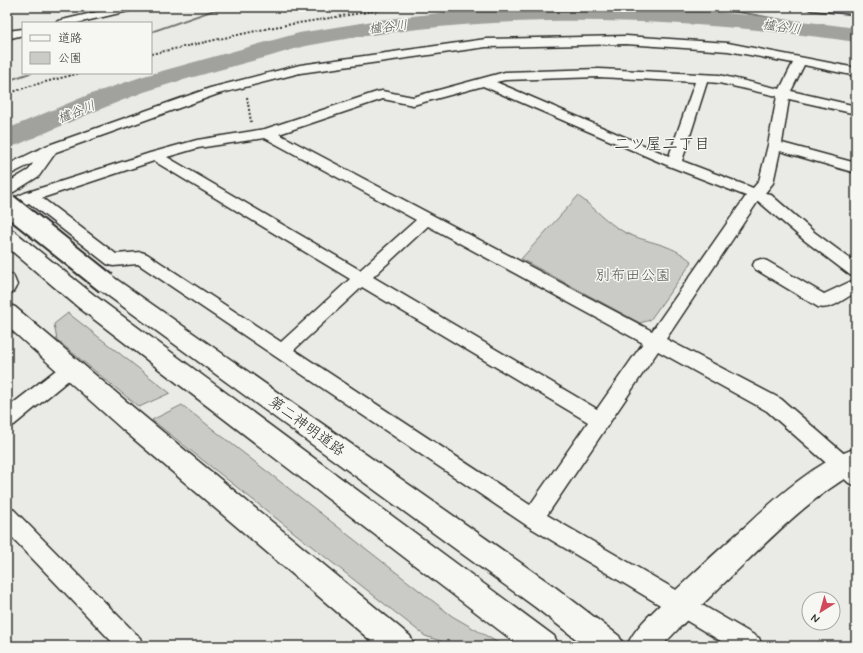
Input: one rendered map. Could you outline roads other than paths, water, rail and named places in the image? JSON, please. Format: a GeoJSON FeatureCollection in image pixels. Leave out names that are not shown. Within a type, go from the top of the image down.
{"type":"FeatureCollection","features":[{"type":"Feature","properties":{"kind":"main road","name":"第二神明道路"},"geometry":{"type":"LineString","coordinates":[[7,205],[106,283],[545,597],[609,646]]}},
{"type":"Feature","properties":{"kind":"main road"},"geometry":{"type":"LineString","coordinates":[[7,236],[86,301],[533,637]]}},
{"type":"Feature","properties":{"kind":"main road"},"geometry":{"type":"LineString","coordinates":[[7,313],[137,426],[400,646]]}},
{"type":"Feature","properties":{"kind":"main road"},"geometry":{"type":"LineString","coordinates":[[642,646],[681,605],[788,504],[852,467]]}},
{"type":"Feature","properties":{"kind":"street"},"geometry":{"type":"LineString","coordinates":[[66,22],[133,7]]}},
{"type":"Feature","properties":{"kind":"street"},"geometry":{"type":"LineString","coordinates":[[811,7],[856,11]]}},
{"type":"Feature","properties":{"kind":"street"},"geometry":{"type":"LineString","coordinates":[[7,36],[22,32]]}},
{"type":"Feature","properties":{"kind":"street"},"geometry":{"type":"LineString","coordinates":[[7,172],[51,149],[214,91],[300,69],[486,43],[626,40],[728,46],[856,72]]}},
{"type":"Feature","properties":{"kind":"street"},"geometry":{"type":"LineString","coordinates":[[533,518],[755,195],[766,183],[776,145],[784,92],[800,61]]}},
{"type":"Feature","properties":{"kind":"street"},"geometry":{"type":"LineString","coordinates":[[7,205],[155,156],[197,144],[260,133],[382,95],[413,101],[505,76],[599,73],[719,79],[784,92],[856,110]]}},
{"type":"Feature","properties":{"kind":"street"},"geometry":{"type":"LineString","coordinates":[[674,163],[702,78]]}},
{"type":"Feature","properties":{"kind":"street"},"geometry":{"type":"LineString","coordinates":[[483,81],[674,163],[765,198],[809,236],[856,271]]}},
{"type":"Feature","properties":{"kind":"street"},"geometry":{"type":"LineString","coordinates":[[260,133],[426,219],[774,405],[852,467]]}},
{"type":"Feature","properties":{"kind":"street"},"geometry":{"type":"LineString","coordinates":[[776,145],[856,168]]}},
{"type":"Feature","properties":{"kind":"street"},"geometry":{"type":"LineString","coordinates":[[7,190],[34,173],[51,149]]}},
{"type":"Feature","properties":{"kind":"street"},"geometry":{"type":"LineString","coordinates":[[155,156],[600,420]]}},
{"type":"Feature","properties":{"kind":"street"},"geometry":{"type":"LineString","coordinates":[[30,197],[113,260],[141,258],[533,518],[751,646]]}},
{"type":"Feature","properties":{"kind":"street"},"geometry":{"type":"LineString","coordinates":[[282,352],[426,219]]}},
{"type":"Feature","properties":{"kind":"street"},"geometry":{"type":"LineString","coordinates":[[761,266],[824,302],[856,285]]}},
{"type":"Feature","properties":{"kind":"street"},"geometry":{"type":"LineString","coordinates":[[7,279],[9,285],[7,288]]}},
{"type":"Feature","properties":{"kind":"street"},"geometry":{"type":"LineString","coordinates":[[7,419],[71,368]]}},
{"type":"Feature","properties":{"kind":"street"},"geometry":{"type":"LineString","coordinates":[[7,517],[132,646]]}},
{"type":"Feature","properties":{"kind":"waterway"},"geometry":{"type":"LineString","coordinates":[[152,32],[224,7]]}},
{"type":"Feature","properties":{"kind":"waterway"},"geometry":{"type":"LineString","coordinates":[[712,7],[787,21],[810,28]]}},
{"type":"Feature","properties":{"kind":"waterway","name":"櫨谷川"},"geometry":{"type":"LineString","coordinates":[[7,139],[97,101],[166,77],[299,41],[379,27],[447,19],[584,13],[722,19],[856,35]]}},
{"type":"Feature","properties":{"kind":"waterway"},"geometry":{"type":"LineString","coordinates":[[7,81],[28,74]]}},
{"type":"Feature","properties":{"kind":"district","name":"二ツ屋二丁目"},"geometry":{"type":"Point","coordinates":[662,143]}},
{"type":"Feature","properties":{"kind":"park label","name":"別布田公園"},"geometry":{"type":"Point","coordinates":[633,275]}}]}
